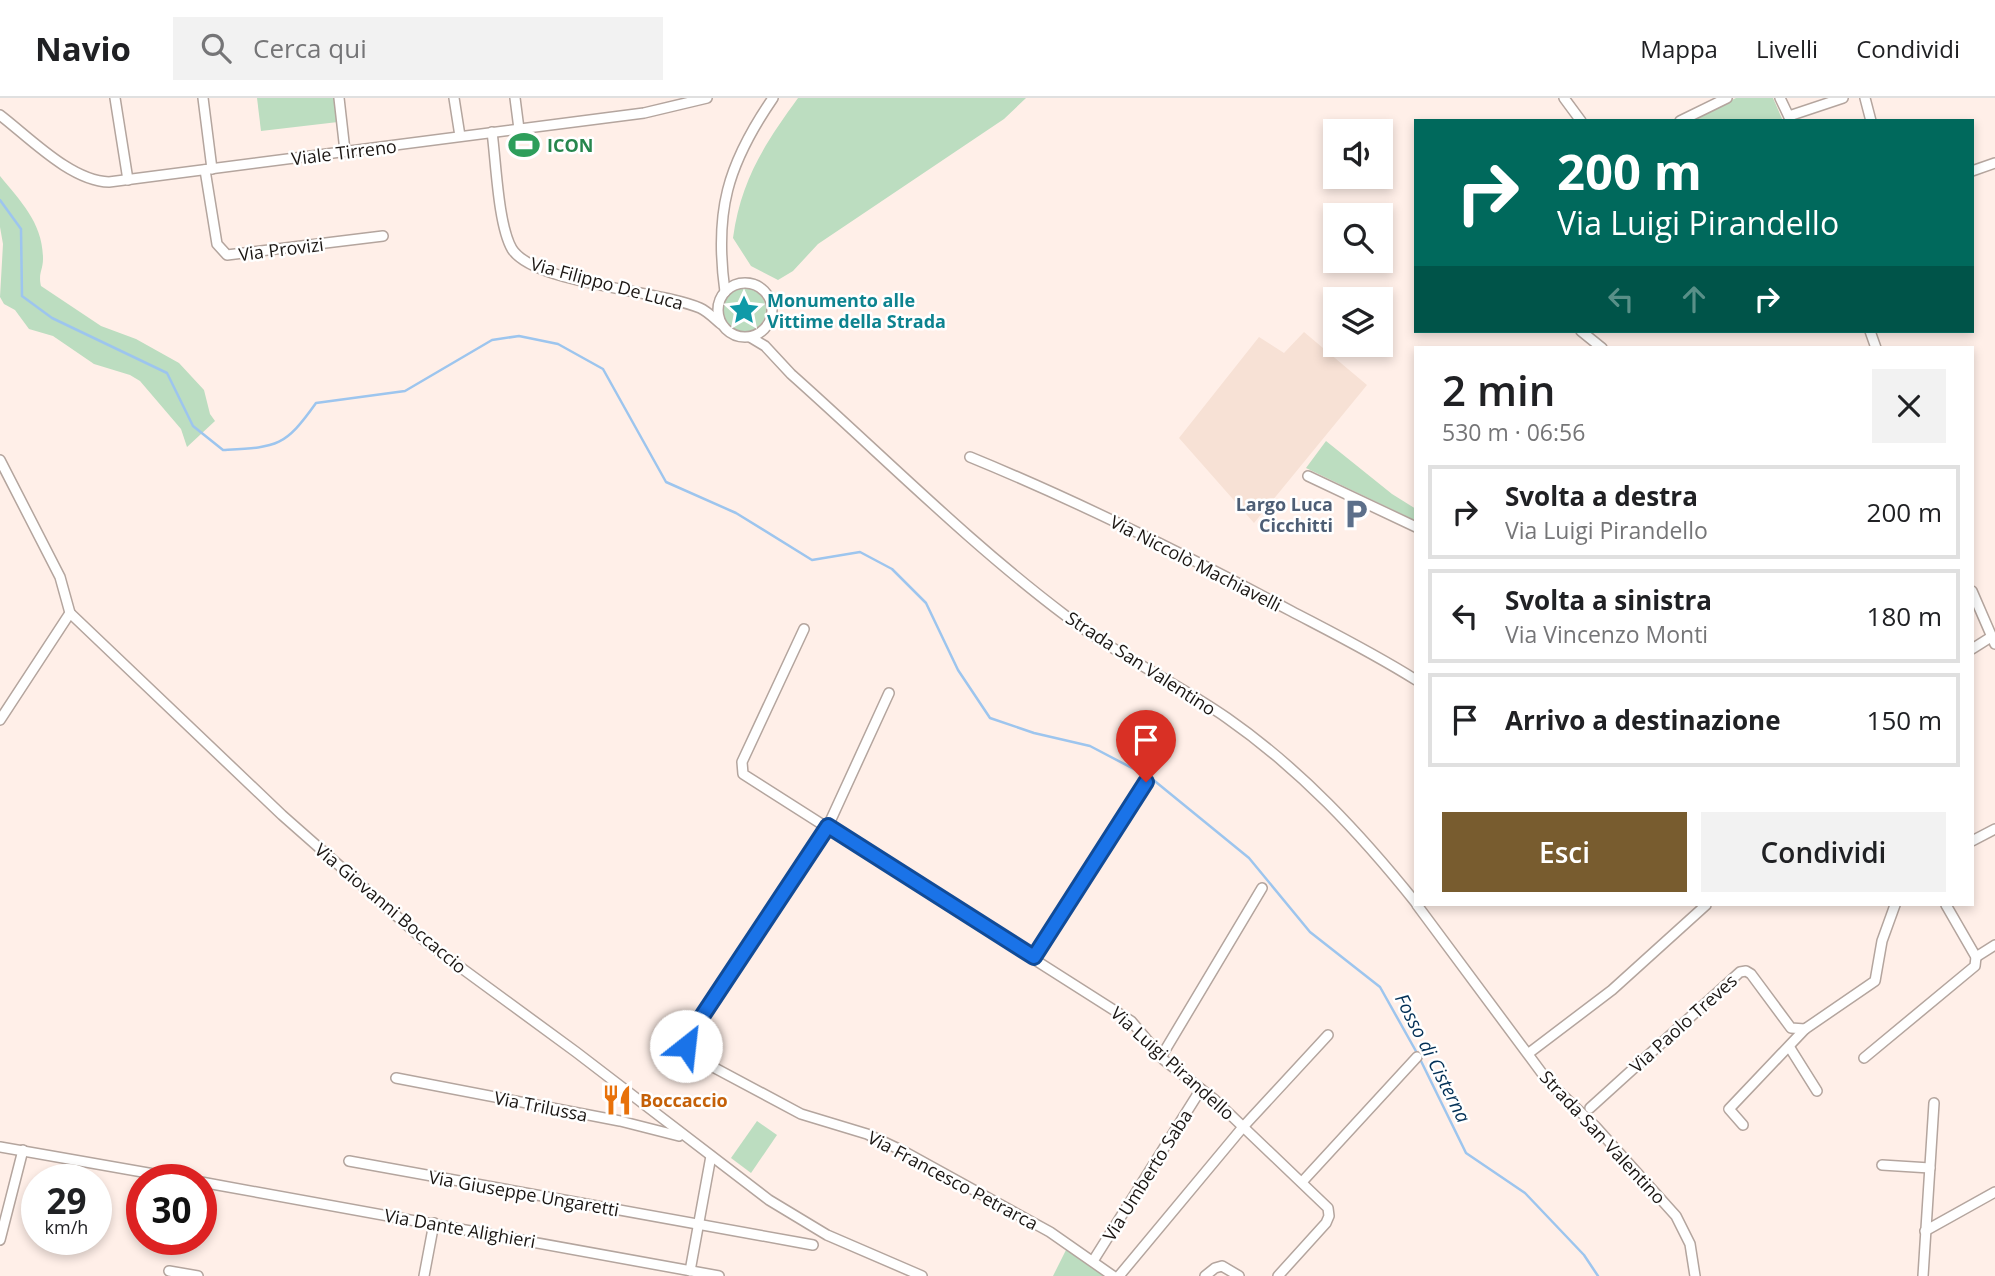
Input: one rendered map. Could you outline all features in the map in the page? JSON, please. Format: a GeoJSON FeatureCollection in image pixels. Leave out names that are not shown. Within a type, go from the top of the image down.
{"type":"FeatureCollection","features":[{"type":"Feature","properties":{"kind":"street"},"geometry":{"type":"LineString","coordinates":[[115,98],[128,180]]}},
{"type":"Feature","properties":{"kind":"street"},"geometry":{"type":"LineString","coordinates":[[203,98],[209,169]]}},
{"type":"Feature","properties":{"kind":"street"},"geometry":{"type":"LineString","coordinates":[[339,98],[345,151]]}},
{"type":"Feature","properties":{"kind":"street"},"geometry":{"type":"LineString","coordinates":[[454,98],[460,136]]}},
{"type":"Feature","properties":{"kind":"street"},"geometry":{"type":"LineString","coordinates":[[515,98],[519,129]]}},
{"type":"Feature","properties":{"kind":"street","name":"Viale Tirreno"},"geometry":{"type":"LineString","coordinates":[[0,115],[83,177],[105,182],[653,111],[707,98]]}},
{"type":"Feature","properties":{"kind":"street"},"geometry":{"type":"LineString","coordinates":[[725,292],[720,223],[731,175],[743,147],[773,98]]}},
{"type":"Feature","properties":{"kind":"street"},"geometry":{"type":"LineString","coordinates":[[1564,98],[1580,119]]}},
{"type":"Feature","properties":{"kind":"street"},"geometry":{"type":"LineString","coordinates":[[1685,119],[1727,98]]}},
{"type":"Feature","properties":{"kind":"street"},"geometry":{"type":"LineString","coordinates":[[1780,98],[1790,119],[1843,98]]}},
{"type":"Feature","properties":{"kind":"street"},"geometry":{"type":"LineString","coordinates":[[1864,98],[1870,119]]}},
{"type":"Feature","properties":{"kind":"street","name":"Via Filippo De Luca"},"geometry":{"type":"LineString","coordinates":[[492,132],[506,233],[510,245],[519,257],[547,271],[700,308]]}},
{"type":"Feature","properties":{"kind":"street"},"geometry":{"type":"LineString","coordinates":[[1974,170],[1995,163]]}},
{"type":"Feature","properties":{"kind":"street","name":"Via Provizi"},"geometry":{"type":"LineString","coordinates":[[209,169],[217,244],[227,255],[383,236]]}},
{"type":"Feature","properties":{"kind":"street"},"geometry":{"type":"LineString","coordinates":[[722,267],[740,284]]}},
{"type":"Feature","properties":{"kind":"street"},"geometry":{"type":"LineString","coordinates":[[722,324],[719,303],[725,292],[740,284],[756,286],[769,297],[772,314],[765,329],[765,346]]}},
{"type":"Feature","properties":{"kind":"street"},"geometry":{"type":"LineString","coordinates":[[700,308],[719,303]]}},
{"type":"Feature","properties":{"kind":"street"},"geometry":{"type":"LineString","coordinates":[[700,308],[734,335],[750,337],[765,329]]}},
{"type":"Feature","properties":{"kind":"street"},"geometry":{"type":"LineString","coordinates":[[1583,333],[1600,346]]}},
{"type":"Feature","properties":{"kind":"street","name":"Strada San Valentino"},"geometry":{"type":"LineString","coordinates":[[750,337],[765,346],[791,374],[1040,596],[1098,639],[1224,716],[1280,758],[1353,829],[1414,900]]}},
{"type":"Feature","properties":{"kind":"street","name":"Via Niccolò Machiavelli"},"geometry":{"type":"LineString","coordinates":[[970,457],[1048,489],[1230,578],[1381,658],[1414,679]]}},
{"type":"Feature","properties":{"kind":"street"},"geometry":{"type":"LineString","coordinates":[[0,460],[60,577],[70,613],[0,720]]}},
{"type":"Feature","properties":{"kind":"street"},"geometry":{"type":"LineString","coordinates":[[1308,476],[1414,526]]}},
{"type":"Feature","properties":{"kind":"street"},"geometry":{"type":"LineString","coordinates":[[1974,596],[1993,640],[1974,648]]}},
{"type":"Feature","properties":{"kind":"street","name":"Via Giovanni Boccaccio"},"geometry":{"type":"LineString","coordinates":[[70,613],[282,815],[407,926],[604,1073],[684,1137],[802,1221],[838,1240],[922,1276]]}},
{"type":"Feature","properties":{"kind":"street","name":"Via Luigi Pirandello"},"geometry":{"type":"LineString","coordinates":[[804,629],[741,769],[747,778],[828,826],[1124,1014],[1161,1057],[1243,1127],[1328,1209],[1329,1218],[1278,1276]]}},
{"type":"Feature","properties":{"kind":"street"},"geometry":{"type":"LineString","coordinates":[[828,826],[889,693]]}},
{"type":"Feature","properties":{"kind":"street"},"geometry":{"type":"LineString","coordinates":[[1034,957],[1146,782]]}},
{"type":"Feature","properties":{"kind":"street","name":"Via Francesco Petrarca"},"geometry":{"type":"LineString","coordinates":[[828,826],[687,1038],[688,1051],[801,1114],[867,1134],[903,1151],[1050,1232],[1113,1276]]}},
{"type":"Feature","properties":{"kind":"street"},"geometry":{"type":"LineString","coordinates":[[1974,840],[1995,829]]}},
{"type":"Feature","properties":{"kind":"street"},"geometry":{"type":"LineString","coordinates":[[1161,1057],[1262,888]]}},
{"type":"Feature","properties":{"kind":"street","name":"Strada San Valentino"},"geometry":{"type":"LineString","coordinates":[[1419,906],[1552,1086],[1595,1126],[1680,1222],[1690,1244],[1695,1276]]}},
{"type":"Feature","properties":{"kind":"street"},"geometry":{"type":"LineString","coordinates":[[1529,1053],[1612,990],[1705,906]]}},
{"type":"Feature","properties":{"kind":"street"},"geometry":{"type":"LineString","coordinates":[[1744,1125],[1729,1109],[1790,1048],[1805,1029],[1875,981],[1882,941],[1895,906]]}},
{"type":"Feature","properties":{"kind":"street"},"geometry":{"type":"LineString","coordinates":[[1864,1058],[1968,975],[1975,966],[1976,957],[1947,906]]}},
{"type":"Feature","properties":{"kind":"street"},"geometry":{"type":"LineString","coordinates":[[1976,957],[1995,945]]}},
{"type":"Feature","properties":{"kind":"street","name":"Via Paolo Treves"},"geometry":{"type":"LineString","coordinates":[[1590,1108],[1742,971],[1751,974],[1788,1025],[1797,1030],[1805,1029]]}},
{"type":"Feature","properties":{"kind":"street"},"geometry":{"type":"LineString","coordinates":[[1119,1276],[1243,1127],[1328,1035]]}},
{"type":"Feature","properties":{"kind":"street"},"geometry":{"type":"LineString","coordinates":[[1790,1048],[1817,1091]]}},
{"type":"Feature","properties":{"kind":"street"},"geometry":{"type":"LineString","coordinates":[[1302,1182],[1417,1057]]}},
{"type":"Feature","properties":{"kind":"street","name":"Via Trilussa"},"geometry":{"type":"LineString","coordinates":[[396,1078],[620,1121],[684,1137]]}},
{"type":"Feature","properties":{"kind":"street","name":"Via Umberto Saba"},"geometry":{"type":"LineString","coordinates":[[1093,1261],[1201,1089]]}},
{"type":"Feature","properties":{"kind":"street"},"geometry":{"type":"LineString","coordinates":[[1923,1276],[1934,1103]]}},
{"type":"Feature","properties":{"kind":"street"},"geometry":{"type":"LineString","coordinates":[[0,1147],[126,1169]]}},
{"type":"Feature","properties":{"kind":"street"},"geometry":{"type":"LineString","coordinates":[[0,1240],[23,1150]]}},
{"type":"Feature","properties":{"kind":"street"},"geometry":{"type":"LineString","coordinates":[[690,1270],[711,1156]]}},
{"type":"Feature","properties":{"kind":"street","name":"Via Giuseppe Ungaretti"},"geometry":{"type":"LineString","coordinates":[[349,1161],[813,1245]]}},
{"type":"Feature","properties":{"kind":"street"},"geometry":{"type":"LineString","coordinates":[[1882,1165],[1930,1168]]}},
{"type":"Feature","properties":{"kind":"street","name":"Via Dante Alighieri"},"geometry":{"type":"LineString","coordinates":[[217,1185],[719,1276]]}},
{"type":"Feature","properties":{"kind":"street"},"geometry":{"type":"LineString","coordinates":[[1925,1231],[1995,1192]]}},
{"type":"Feature","properties":{"kind":"street"},"geometry":{"type":"LineString","coordinates":[[424,1276],[434,1223]]}},
{"type":"Feature","properties":{"kind":"street"},"geometry":{"type":"LineString","coordinates":[[1205,1276],[1214,1268],[1222,1266],[1239,1276]]}},
{"type":"Feature","properties":{"kind":"street"},"geometry":{"type":"LineString","coordinates":[[169,1270],[198,1276]]}},
{"type":"Feature","properties":{"kind":"shaded area"},"geometry":{"type":"Polygon","coordinates":[[[1304,332],[1323,348],[1323,357],[1334,357],[1367,385],[1254,523],[1179,438],[1259,337],[1284,353],[1304,332]]]}},
{"type":"Feature","properties":{"kind":"green space"},"geometry":{"type":"Polygon","coordinates":[[[257,98],[335,98],[338,122],[261,131],[257,98]]]}},
{"type":"Feature","properties":{"kind":"green space"},"geometry":{"type":"Polygon","coordinates":[[[798,98],[1026,98],[1004,119],[818,244],[793,271],[778,280],[751,266],[733,238],[748,181],[765,148],[798,98]]]}},
{"type":"Feature","properties":{"kind":"green space"},"geometry":{"type":"Polygon","coordinates":[[[1736,98],[1773,98],[1782,119],[1693,119],[1736,98]]]}},
{"type":"Feature","properties":{"kind":"green space"},"geometry":{"type":"Polygon","coordinates":[[[0,176],[23,204],[39,234],[43,259],[41,286],[101,326],[136,339],[179,363],[204,390],[210,414],[215,421],[187,447],[181,429],[140,381],[130,375],[94,364],[53,336],[29,329],[15,310],[4,304],[0,297],[3,244],[0,227],[0,176]]]}},
{"type":"Feature","properties":{"kind":"green space"},"geometry":{"type":"Polygon","coordinates":[[[744,288],[759,295],[766,310],[759,325],[744,332],[729,325],[722,310],[729,295],[744,288]]]}},
{"type":"Feature","properties":{"kind":"green space"},"geometry":{"type":"Polygon","coordinates":[[[1326,441],[1392,494],[1414,508],[1414,520],[1306,468],[1326,441]]]}},
{"type":"Feature","properties":{"kind":"green space"},"geometry":{"type":"Polygon","coordinates":[[[757,1121],[777,1135],[751,1173],[731,1158],[757,1121]]]}},
{"type":"Feature","properties":{"kind":"green space"},"geometry":{"type":"Polygon","coordinates":[[[1067,1248],[1104,1276],[1053,1276],[1067,1248]]]}},
{"type":"Feature","properties":{"kind":"waterway","name":"Fosso di Cisterna"},"geometry":{"type":"LineString","coordinates":[[0,200],[21,229],[22,296],[52,318],[167,373],[193,426],[223,450],[256,448],[278,442],[296,429],[316,403],[405,391],[492,340],[519,336],[558,344],[603,369],[666,482],[736,513],[812,560],[860,552],[892,569],[926,603],[958,670],[990,718],[1034,733],[1090,746],[1151,778],[1249,858],[1310,932],[1380,987],[1417,1053]]}},
{"type":"Feature","properties":{"kind":"waterway","name":"Fosso di Cisterna"},"geometry":{"type":"LineString","coordinates":[[1420,1059],[1466,1153],[1525,1193],[1584,1255],[1598,1276]]}},
{"type":"Feature","properties":{"kind":"place","name":"ICON"},"geometry":{"type":"Point","coordinates":[524,145]}},
{"type":"Feature","properties":{"kind":"place","name":"Monumento alle Vittime della Strada"},"geometry":{"type":"Point","coordinates":[744,310]}},
{"type":"Feature","properties":{"kind":"place","name":"Largo Luca Cicchitti"},"geometry":{"type":"Point","coordinates":[1356,514]}},
{"type":"Feature","properties":{"kind":"place","name":"Boccaccio"},"geometry":{"type":"Point","coordinates":[617,1100]}},
{"type":"Feature","properties":{"kind":"route"},"geometry":{"type":"LineString","coordinates":[[686,1046],[689,1036],[828,826],[1034,957],[1146,782]]}}]}
